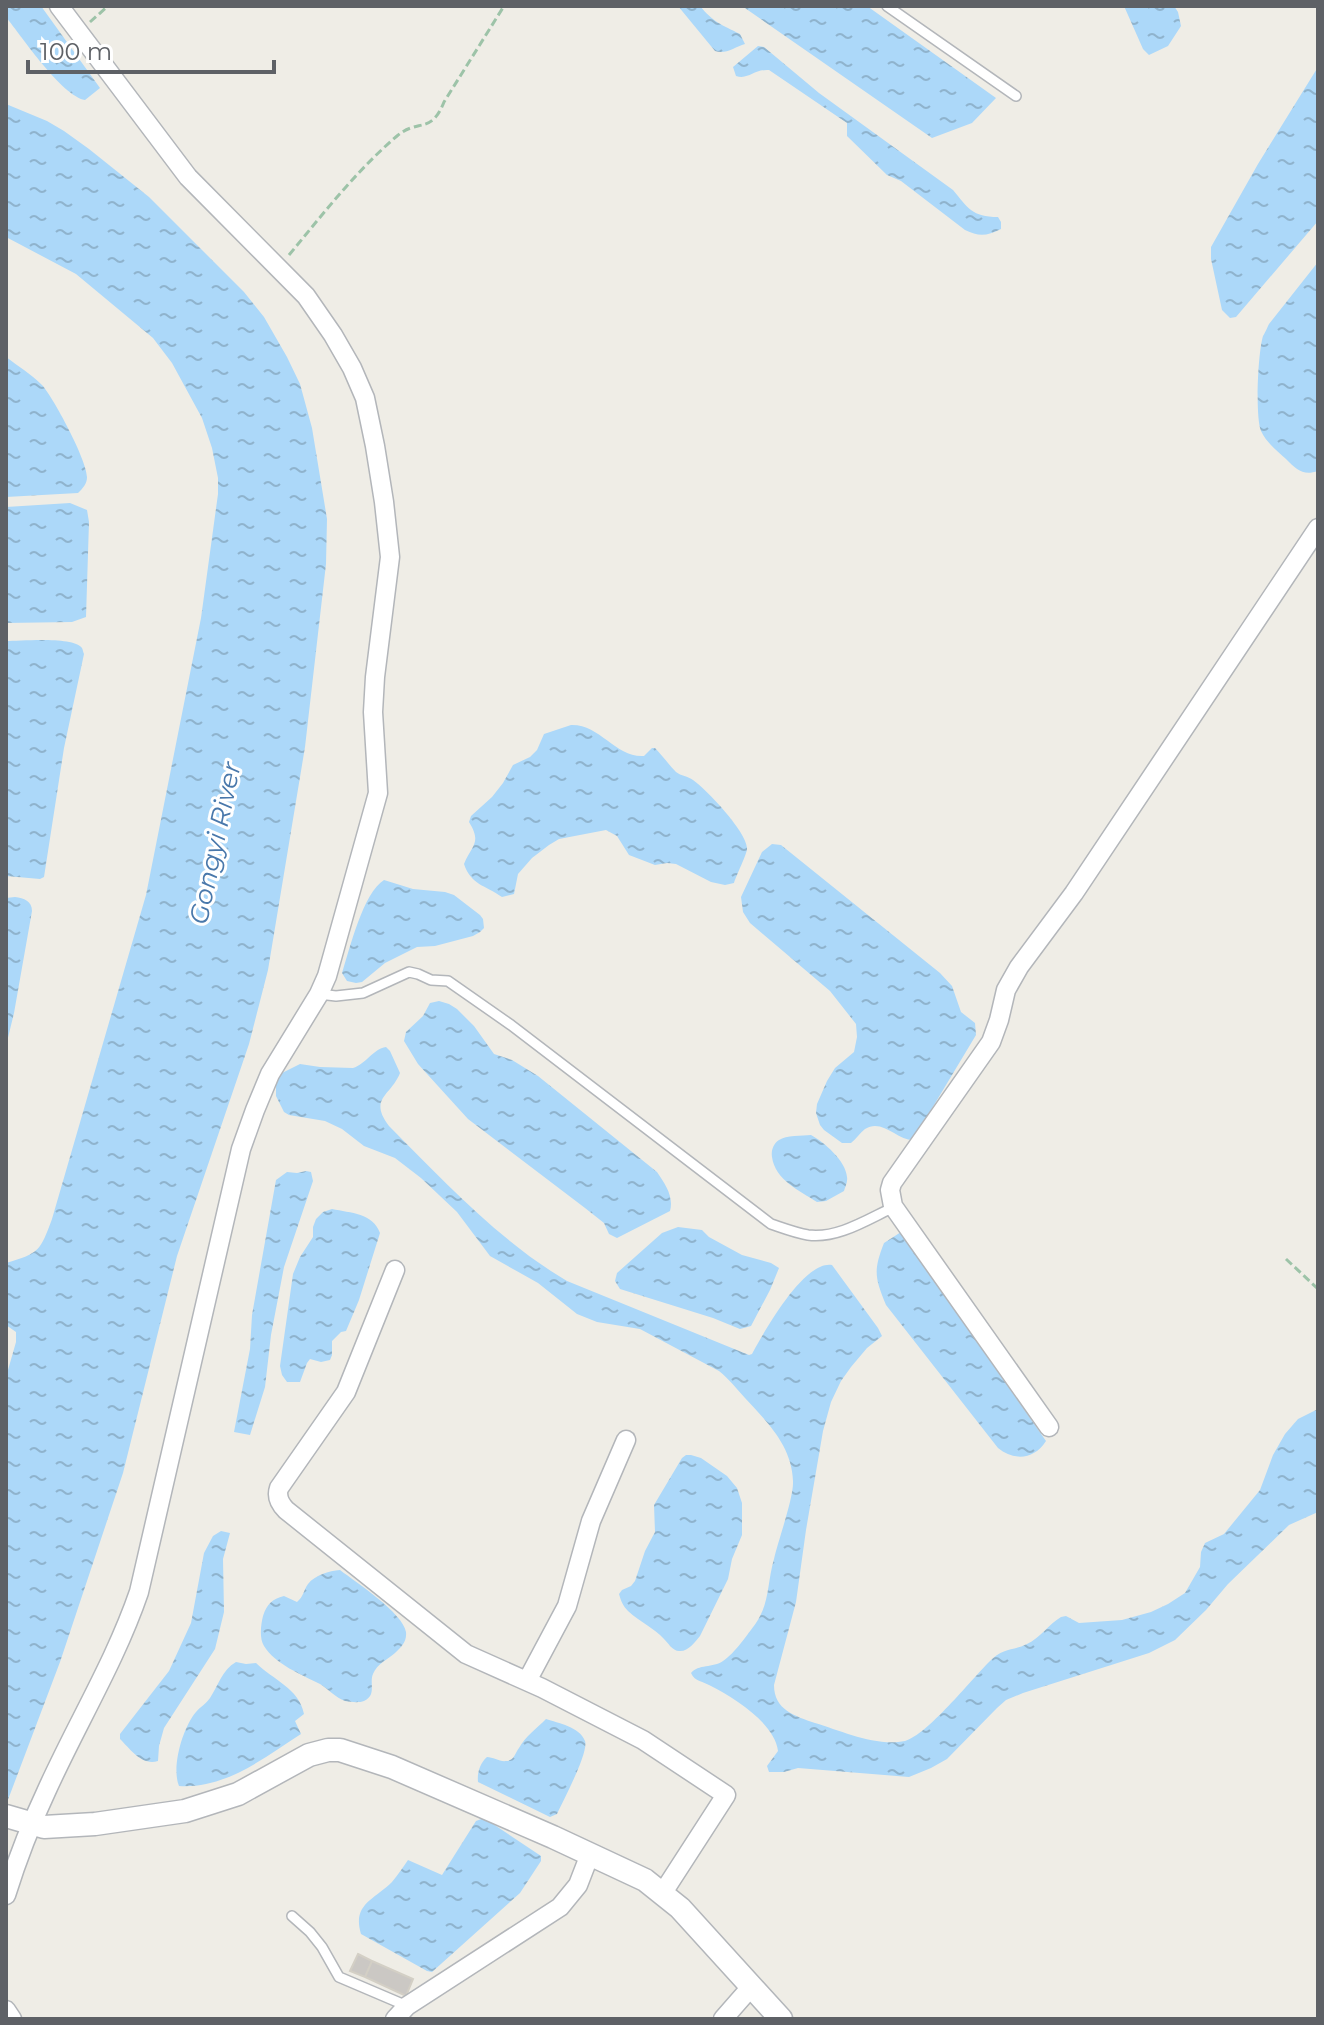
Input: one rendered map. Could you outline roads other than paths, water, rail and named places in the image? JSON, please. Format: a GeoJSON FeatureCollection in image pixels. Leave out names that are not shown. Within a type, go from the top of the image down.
{"type":"FeatureCollection","features":[{"type":"Feature","properties":{"kind":"street"},"geometry":{"type":"LineString","coordinates":[[6,1895],[20,1821],[45,1793],[111,1662],[136,1603],[237,1160],[270,1074],[319,994],[330,966],[378,793],[373,712],[390,557],[382,488],[365,398],[346,357],[321,315],[188,177],[59,6]]}},
{"type":"Feature","properties":{"kind":"street"},"geometry":{"type":"LineString","coordinates":[[1049,1427],[894,1207],[890,1190],[892,1183],[991,1042],[1006,990],[1019,967],[1074,893],[1318,528]]}},
{"type":"Feature","properties":{"kind":"street"},"geometry":{"type":"LineString","coordinates":[[395,1270],[346,1392],[279,1488],[278,1498],[286,1510],[466,1654],[643,1740],[726,1795],[662,1894]]}},
{"type":"Feature","properties":{"kind":"street"},"geometry":{"type":"LineString","coordinates":[[527,1681],[567,1606],[591,1521],[626,1440]]}},
{"type":"Feature","properties":{"kind":"street"},"geometry":{"type":"LineString","coordinates":[[20,1821],[44,1827],[95,1824],[185,1811],[238,1794],[309,1755],[340,1750],[392,1767],[645,1880],[680,1908],[781,2019]]}},
{"type":"Feature","properties":{"kind":"street"},"geometry":{"type":"LineString","coordinates":[[401,2013],[560,1907],[578,1885],[590,1854]]}},
{"type":"Feature","properties":{"kind":"street"},"geometry":{"type":"LineString","coordinates":[[723,2019],[751,1987]]}},
{"type":"Feature","properties":{"kind":"street"},"geometry":{"type":"LineString","coordinates":[[6,2010],[12,2019]]}},
{"type":"Feature","properties":{"kind":"lane"},"geometry":{"type":"LineString","coordinates":[[887,6],[1016,96]]}},
{"type":"Feature","properties":{"kind":"lane"},"geometry":{"type":"LineString","coordinates":[[319,994],[363,993],[409,972],[431,980],[448,981],[511,1025],[771,1224],[808,1235],[823,1235],[839,1232],[894,1207]]}},
{"type":"Feature","properties":{"kind":"lane"},"geometry":{"type":"LineString","coordinates":[[292,1916],[322,1947],[339,1977],[401,2013]]}},
{"type":"Feature","properties":{"kind":"water"},"geometry":{"type":"Polygon","coordinates":[[[6,6],[41,6],[100,88],[85,100],[65,88],[6,17],[6,6]]]}},
{"type":"Feature","properties":{"kind":"water"},"geometry":{"type":"Polygon","coordinates":[[[678,6],[700,6],[714,20],[740,34],[745,44],[726,51],[715,51],[678,6]]]}},
{"type":"Feature","properties":{"kind":"water"},"geometry":{"type":"Polygon","coordinates":[[[742,6],[867,6],[996,98],[972,123],[932,138],[742,6]]]}},
{"type":"Feature","properties":{"kind":"water"},"geometry":{"type":"Polygon","coordinates":[[[1124,6],[1174,6],[1181,26],[1168,46],[1149,55],[1143,49],[1124,6]]]}},
{"type":"Feature","properties":{"kind":"water"},"geometry":{"type":"Polygon","coordinates":[[[758,46],[764,47],[819,93],[953,190],[971,210],[998,217],[1001,229],[983,235],[965,230],[901,181],[887,175],[847,136],[847,123],[769,70],[745,77],[736,76],[733,67],[758,46]]]}},
{"type":"Feature","properties":{"kind":"water"},"geometry":{"type":"Polygon","coordinates":[[[1318,67],[1318,221],[1236,317],[1230,318],[1222,310],[1211,247],[1318,67]]]}},
{"type":"Feature","properties":{"kind":"water","name":"Gongyi River"},"geometry":{"type":"Polygon","coordinates":[[[6,104],[64,131],[149,197],[244,292],[264,317],[300,384],[312,428],[327,519],[326,564],[305,747],[268,970],[249,1044],[177,1256],[123,1473],[60,1662],[6,1805],[6,1377],[16,1332],[6,1325],[6,1263],[32,1253],[48,1230],[146,895],[201,618],[218,478],[202,418],[172,363],[153,338],[76,274],[6,237],[6,104]]]}},
{"type":"Feature","properties":{"kind":"water"},"geometry":{"type":"Polygon","coordinates":[[[1318,262],[1318,471],[1308,473],[1294,466],[1263,435],[1259,423],[1258,384],[1263,336],[1318,262]]]}},
{"type":"Feature","properties":{"kind":"water"},"geometry":{"type":"Polygon","coordinates":[[[6,357],[42,385],[69,429],[86,469],[85,484],[78,493],[6,497],[6,357]]]}},
{"type":"Feature","properties":{"kind":"water"},"geometry":{"type":"Polygon","coordinates":[[[70,503],[87,510],[89,522],[86,617],[72,622],[6,623],[6,507],[70,503]]]}},
{"type":"Feature","properties":{"kind":"water"},"geometry":{"type":"Polygon","coordinates":[[[6,641],[68,642],[77,644],[84,654],[64,748],[44,877],[40,879],[6,876],[6,641]]]}},
{"type":"Feature","properties":{"kind":"water"},"geometry":{"type":"Polygon","coordinates":[[[571,725],[591,730],[634,755],[644,756],[655,748],[676,772],[707,792],[725,811],[745,841],[747,850],[734,883],[711,882],[676,864],[655,865],[629,855],[617,836],[606,830],[559,839],[549,845],[518,874],[514,894],[502,897],[475,881],[464,864],[475,840],[469,822],[471,816],[492,797],[513,765],[537,750],[544,734],[571,725]]]}},
{"type":"Feature","properties":{"kind":"water"},"geometry":{"type":"Polygon","coordinates":[[[772,844],[781,845],[940,973],[952,986],[961,1012],[975,1023],[976,1035],[913,1140],[871,1126],[851,1143],[842,1143],[820,1125],[817,1104],[835,1068],[854,1052],[856,1024],[830,991],[750,923],[743,912],[741,897],[762,852],[772,844]]]}},
{"type":"Feature","properties":{"kind":"water"},"geometry":{"type":"Polygon","coordinates":[[[384,880],[413,889],[454,895],[480,915],[484,928],[473,936],[435,946],[417,947],[385,963],[362,982],[347,981],[342,973],[358,922],[370,896],[384,880]]]}},
{"type":"Feature","properties":{"kind":"water"},"geometry":{"type":"Polygon","coordinates":[[[6,898],[27,901],[32,911],[6,1046],[6,898]]]}},
{"type":"Feature","properties":{"kind":"water"},"geometry":{"type":"Polygon","coordinates":[[[439,1001],[457,1009],[494,1054],[512,1060],[538,1076],[657,1172],[670,1195],[670,1211],[617,1238],[609,1234],[604,1223],[468,1119],[418,1064],[404,1041],[406,1032],[423,1016],[430,1003],[439,1001]]]}},
{"type":"Feature","properties":{"kind":"water"},"geometry":{"type":"Polygon","coordinates":[[[386,1047],[400,1073],[381,1103],[383,1117],[389,1126],[495,1229],[567,1281],[749,1355],[798,1285],[821,1266],[832,1265],[878,1328],[882,1336],[867,1348],[841,1381],[823,1431],[796,1602],[774,1685],[778,1700],[793,1714],[871,1740],[905,1741],[925,1729],[994,1657],[1032,1641],[1061,1617],[1066,1616],[1079,1623],[1122,1620],[1168,1604],[1185,1593],[1200,1567],[1205,1543],[1224,1534],[1260,1490],[1285,1434],[1298,1419],[1318,1409],[1318,1512],[1289,1525],[1175,1640],[1149,1653],[1006,1700],[947,1759],[931,1768],[909,1777],[798,1768],[769,1772],[767,1766],[778,1751],[770,1731],[742,1705],[697,1680],[691,1673],[727,1658],[753,1628],[764,1608],[793,1488],[792,1468],[783,1446],[762,1416],[719,1371],[640,1329],[597,1322],[577,1314],[538,1283],[490,1256],[457,1212],[395,1158],[364,1146],[342,1129],[325,1121],[284,1112],[276,1096],[276,1081],[280,1074],[300,1064],[353,1068],[386,1047]]]}},
{"type":"Feature","properties":{"kind":"water"},"geometry":{"type":"Polygon","coordinates":[[[811,1135],[834,1153],[846,1171],[844,1191],[826,1201],[817,1202],[789,1184],[778,1172],[772,1157],[773,1148],[779,1140],[811,1135]]]}},
{"type":"Feature","properties":{"kind":"water"},"geometry":{"type":"Polygon","coordinates":[[[287,1172],[311,1172],[313,1181],[284,1267],[265,1387],[250,1435],[234,1432],[276,1180],[287,1172]]]}},
{"type":"Feature","properties":{"kind":"water"},"geometry":{"type":"Polygon","coordinates":[[[332,1209],[367,1218],[380,1233],[346,1331],[332,1341],[330,1360],[321,1362],[310,1359],[300,1382],[287,1382],[280,1366],[293,1274],[313,1237],[316,1219],[332,1209]]]}},
{"type":"Feature","properties":{"kind":"water"},"geometry":{"type":"Polygon","coordinates":[[[678,1227],[702,1230],[742,1255],[779,1268],[751,1326],[740,1329],[620,1289],[615,1281],[617,1273],[662,1233],[678,1227]]]}},
{"type":"Feature","properties":{"kind":"water"},"geometry":{"type":"Polygon","coordinates":[[[901,1232],[1046,1441],[1036,1452],[1017,1457],[998,1448],[886,1305],[878,1281],[878,1261],[884,1243],[901,1232]]]}},
{"type":"Feature","properties":{"kind":"water"},"geometry":{"type":"Polygon","coordinates":[[[686,1455],[701,1458],[727,1476],[737,1488],[742,1503],[742,1535],[728,1579],[700,1636],[694,1644],[679,1651],[628,1611],[619,1594],[635,1581],[655,1532],[654,1505],[686,1455]]]}},
{"type":"Feature","properties":{"kind":"water"},"geometry":{"type":"Polygon","coordinates":[[[221,1531],[230,1533],[223,1559],[224,1612],[215,1649],[164,1728],[158,1761],[147,1761],[128,1748],[120,1739],[120,1734],[169,1671],[191,1623],[204,1553],[213,1536],[221,1531]]]}},
{"type":"Feature","properties":{"kind":"water"},"geometry":{"type":"Polygon","coordinates":[[[340,1570],[388,1607],[406,1632],[401,1646],[375,1670],[370,1696],[360,1702],[342,1700],[320,1684],[282,1664],[261,1639],[263,1616],[270,1603],[284,1596],[297,1602],[314,1578],[340,1570]]]}},
{"type":"Feature","properties":{"kind":"water"},"geometry":{"type":"Polygon","coordinates":[[[236,1662],[256,1663],[297,1697],[304,1714],[295,1721],[301,1734],[228,1777],[196,1786],[179,1786],[177,1758],[187,1727],[236,1662]]]}},
{"type":"Feature","properties":{"kind":"water"},"geometry":{"type":"Polygon","coordinates":[[[546,1719],[574,1729],[585,1741],[570,1788],[557,1814],[550,1817],[478,1782],[481,1765],[487,1757],[511,1760],[524,1740],[546,1719]]]}},
{"type":"Feature","properties":{"kind":"water"},"geometry":{"type":"Polygon","coordinates":[[[484,1818],[541,1856],[541,1861],[520,1893],[432,1972],[361,1934],[362,1909],[392,1882],[408,1860],[442,1875],[476,1821],[484,1818]]]}}]}
